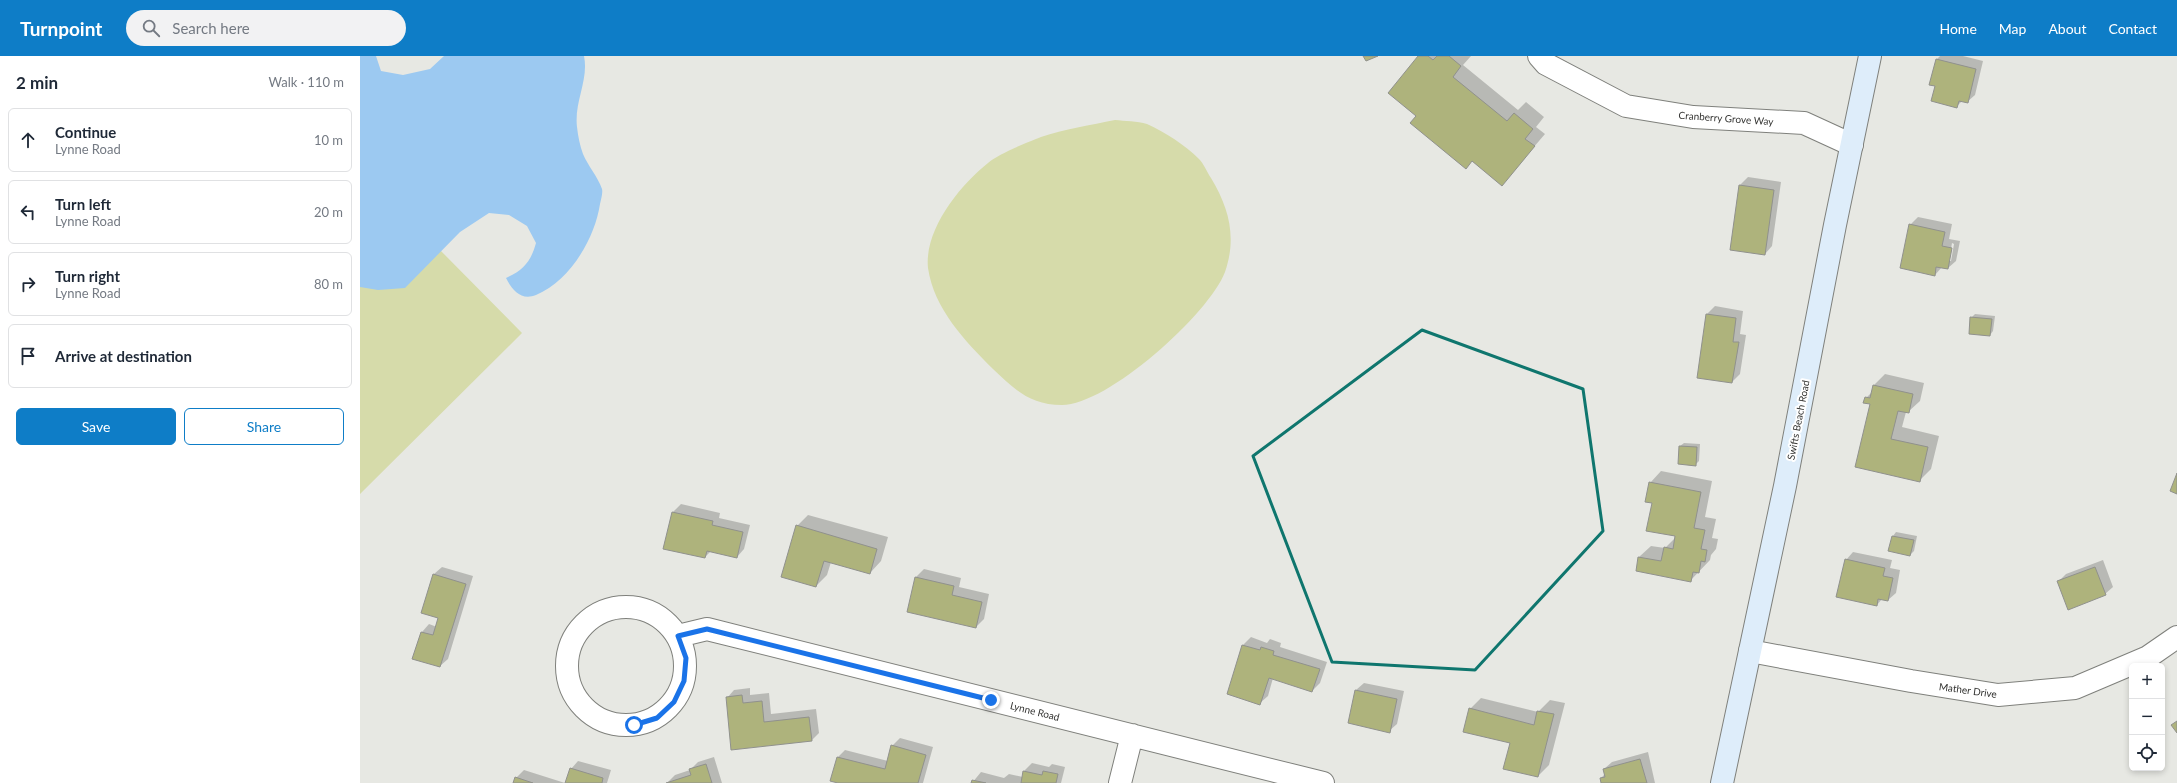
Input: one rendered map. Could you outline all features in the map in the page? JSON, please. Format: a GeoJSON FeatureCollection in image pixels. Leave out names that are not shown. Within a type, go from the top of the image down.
{"type":"FeatureCollection","features":[{"type":"Feature","properties":{"kind":"street","name":"Cranberry Grove Way"},"geometry":{"type":"LineString","coordinates":[[1538,56],[1546,64],[1626,106],[1693,117],[1804,123],[1852,145]]}},
{"type":"Feature","properties":{"kind":"street","name":"Swifts Beach Road"},"geometry":{"type":"LineString","coordinates":[[1722,783],[1785,486],[1870,56]]}},
{"type":"Feature","properties":{"kind":"street"},"geometry":{"type":"LineString","coordinates":[[618,607],[641,608],[662,619],[678,636],[686,658],[684,681],[674,702],[657,718],[634,725],[611,724],[590,714],[574,696],[567,674],[568,651],[579,630],[596,614],[618,607]]}},
{"type":"Feature","properties":{"kind":"street","name":"Lynne Road"},"geometry":{"type":"LineString","coordinates":[[678,636],[707,629],[1323,783]]}},
{"type":"Feature","properties":{"kind":"street","name":"Mather Drive"},"geometry":{"type":"LineString","coordinates":[[1750,651],[1910,681],[1998,695],[2075,688],[2148,657],[2177,637]]}},
{"type":"Feature","properties":{"kind":"street"},"geometry":{"type":"LineString","coordinates":[[1120,783],[1132,735]]}},
{"type":"Feature","properties":{"kind":"highlighted area"},"geometry":{"type":"Polygon","coordinates":[[[1422,330],[1583,389],[1603,531],[1475,670],[1332,662],[1253,456],[1422,330]]]}},
{"type":"Feature","properties":{"kind":"green space"},"geometry":{"type":"Polygon","coordinates":[[[1115,120],[1139,122],[1154,127],[1181,144],[1201,161],[1217,189],[1227,212],[1231,235],[1229,259],[1225,272],[1215,290],[1199,310],[1179,333],[1130,374],[1105,390],[1082,401],[1062,405],[1041,402],[1023,394],[1008,383],[972,347],[952,323],[944,311],[931,283],[928,268],[928,253],[938,224],[946,210],[966,183],[977,172],[993,160],[1013,148],[1050,134],[1115,120]]]}},
{"type":"Feature","properties":{"kind":"green space"},"geometry":{"type":"Polygon","coordinates":[[[360,169],[522,333],[360,494],[360,169]]]}},
{"type":"Feature","properties":{"kind":"water"},"geometry":{"type":"Polygon","coordinates":[[[360,56],[376,56],[381,71],[403,75],[430,69],[444,56],[584,56],[585,74],[578,109],[577,130],[583,154],[596,176],[602,189],[602,194],[593,231],[587,244],[570,269],[560,280],[536,295],[526,297],[514,290],[506,278],[518,272],[526,264],[532,255],[536,243],[527,226],[509,215],[489,213],[460,232],[405,288],[378,290],[360,287],[360,56]]]}},
{"type":"Feature","properties":{"kind":"building"},"geometry":{"type":"Polygon","coordinates":[[[1363,56],[1378,56],[1366,61],[1363,56]]]}},
{"type":"Feature","properties":{"kind":"building"},"geometry":{"type":"Polygon","coordinates":[[[1418,56],[1428,56],[1433,60],[1437,56],[1449,56],[1461,66],[1453,77],[1507,121],[1514,113],[1533,129],[1525,139],[1535,146],[1502,186],[1472,161],[1466,169],[1410,123],[1416,116],[1388,93],[1418,56]]]}},
{"type":"Feature","properties":{"kind":"building"},"geometry":{"type":"Polygon","coordinates":[[[1936,59],[1976,69],[1968,103],[1959,101],[1957,108],[1931,101],[1935,86],[1929,85],[1936,59]]]}},
{"type":"Feature","properties":{"kind":"building"},"geometry":{"type":"Polygon","coordinates":[[[1739,185],[1774,190],[1765,255],[1730,250],[1739,185]]]}},
{"type":"Feature","properties":{"kind":"building"},"geometry":{"type":"Polygon","coordinates":[[[1909,224],[1945,232],[1942,246],[1952,248],[1948,269],[1936,267],[1935,276],[1900,268],[1909,224]]]}},
{"type":"Feature","properties":{"kind":"building"},"geometry":{"type":"Polygon","coordinates":[[[1706,314],[1736,318],[1733,342],[1739,342],[1732,383],[1697,378],[1706,314]]]}},
{"type":"Feature","properties":{"kind":"building"},"geometry":{"type":"Polygon","coordinates":[[[1970,317],[1992,319],[1990,336],[1969,334],[1970,317]]]}},
{"type":"Feature","properties":{"kind":"building"},"geometry":{"type":"Polygon","coordinates":[[[1873,385],[1913,394],[1909,413],[1898,411],[1891,439],[1928,447],[1920,482],[1855,467],[1870,404],[1863,403],[1865,397],[1870,398],[1873,385]]]}},
{"type":"Feature","properties":{"kind":"building"},"geometry":{"type":"Polygon","coordinates":[[[1679,446],[1697,447],[1696,466],[1678,464],[1679,446]]]}},
{"type":"Feature","properties":{"kind":"building"},"geometry":{"type":"Polygon","coordinates":[[[2177,473],[2177,494],[2170,491],[2177,473]]]}},
{"type":"Feature","properties":{"kind":"building"},"geometry":{"type":"Polygon","coordinates":[[[1649,482],[1701,492],[1694,528],[1705,530],[1701,549],[1707,550],[1705,562],[1701,561],[1699,573],[1693,572],[1691,582],[1636,571],[1638,557],[1661,561],[1664,547],[1673,549],[1675,536],[1646,531],[1652,503],[1645,502],[1649,482]]]}},
{"type":"Feature","properties":{"kind":"building"},"geometry":{"type":"Polygon","coordinates":[[[672,512],[713,521],[712,525],[743,532],[737,558],[707,551],[705,558],[663,549],[672,512]]]}},
{"type":"Feature","properties":{"kind":"building"},"geometry":{"type":"Polygon","coordinates":[[[796,525],[877,549],[870,574],[824,561],[816,587],[781,577],[796,525]]]}},
{"type":"Feature","properties":{"kind":"building"},"geometry":{"type":"Polygon","coordinates":[[[1892,536],[1914,540],[1910,556],[1888,551],[1892,536]]]}},
{"type":"Feature","properties":{"kind":"building"},"geometry":{"type":"Polygon","coordinates":[[[1845,559],[1885,568],[1883,576],[1893,578],[1888,601],[1878,599],[1877,606],[1836,597],[1845,559]]]}},
{"type":"Feature","properties":{"kind":"building"},"geometry":{"type":"Polygon","coordinates":[[[2095,567],[2106,595],[2068,610],[2057,581],[2095,567]]]}},
{"type":"Feature","properties":{"kind":"building"},"geometry":{"type":"Polygon","coordinates":[[[433,574],[466,584],[440,667],[412,659],[421,632],[433,635],[438,618],[421,613],[433,574]]]}},
{"type":"Feature","properties":{"kind":"building"},"geometry":{"type":"Polygon","coordinates":[[[915,577],[954,586],[952,595],[982,602],[976,628],[907,612],[915,577]]]}},
{"type":"Feature","properties":{"kind":"building"},"geometry":{"type":"Polygon","coordinates":[[[1242,645],[1260,650],[1261,647],[1274,651],[1273,655],[1320,669],[1312,692],[1269,678],[1260,705],[1227,694],[1242,645]]]}},
{"type":"Feature","properties":{"kind":"building"},"geometry":{"type":"Polygon","coordinates":[[[1355,690],[1397,699],[1390,733],[1348,723],[1355,690]]]}},
{"type":"Feature","properties":{"kind":"building"},"geometry":{"type":"Polygon","coordinates":[[[742,695],[743,703],[762,701],[764,722],[809,717],[812,741],[731,750],[726,697],[742,695]]]}},
{"type":"Feature","properties":{"kind":"building"},"geometry":{"type":"Polygon","coordinates":[[[1469,708],[1534,725],[1537,711],[1554,714],[1538,777],[1503,769],[1510,743],[1463,732],[1469,708]]]}},
{"type":"Feature","properties":{"kind":"building"},"geometry":{"type":"Polygon","coordinates":[[[2177,721],[2177,733],[2171,725],[2177,721]]]}},
{"type":"Feature","properties":{"kind":"building"},"geometry":{"type":"Polygon","coordinates":[[[891,745],[926,755],[918,783],[838,783],[830,781],[837,757],[885,769],[891,745]]]}},
{"type":"Feature","properties":{"kind":"building"},"geometry":{"type":"Polygon","coordinates":[[[1640,759],[1647,783],[1601,783],[1600,778],[1605,777],[1603,769],[1640,759]]]}},
{"type":"Feature","properties":{"kind":"building"},"geometry":{"type":"Polygon","coordinates":[[[706,764],[712,783],[666,783],[691,775],[689,769],[706,764]]]}},
{"type":"Feature","properties":{"kind":"building"},"geometry":{"type":"Polygon","coordinates":[[[570,768],[603,778],[602,783],[565,783],[570,768]]]}},
{"type":"Feature","properties":{"kind":"building"},"geometry":{"type":"Polygon","coordinates":[[[1023,771],[1042,775],[1043,771],[1058,774],[1056,783],[1021,783],[1023,771]]]}},
{"type":"Feature","properties":{"kind":"building"},"geometry":{"type":"Polygon","coordinates":[[[515,777],[533,783],[513,783],[515,777]]]}},
{"type":"Feature","properties":{"kind":"building"},"geometry":{"type":"Polygon","coordinates":[[[972,780],[986,783],[971,783],[972,780]]]}},
{"type":"Feature","properties":{"kind":"route"},"geometry":{"type":"LineString","coordinates":[[634,725],[657,718],[674,702],[684,681],[686,658],[678,636],[707,629],[991,700]]}}]}
